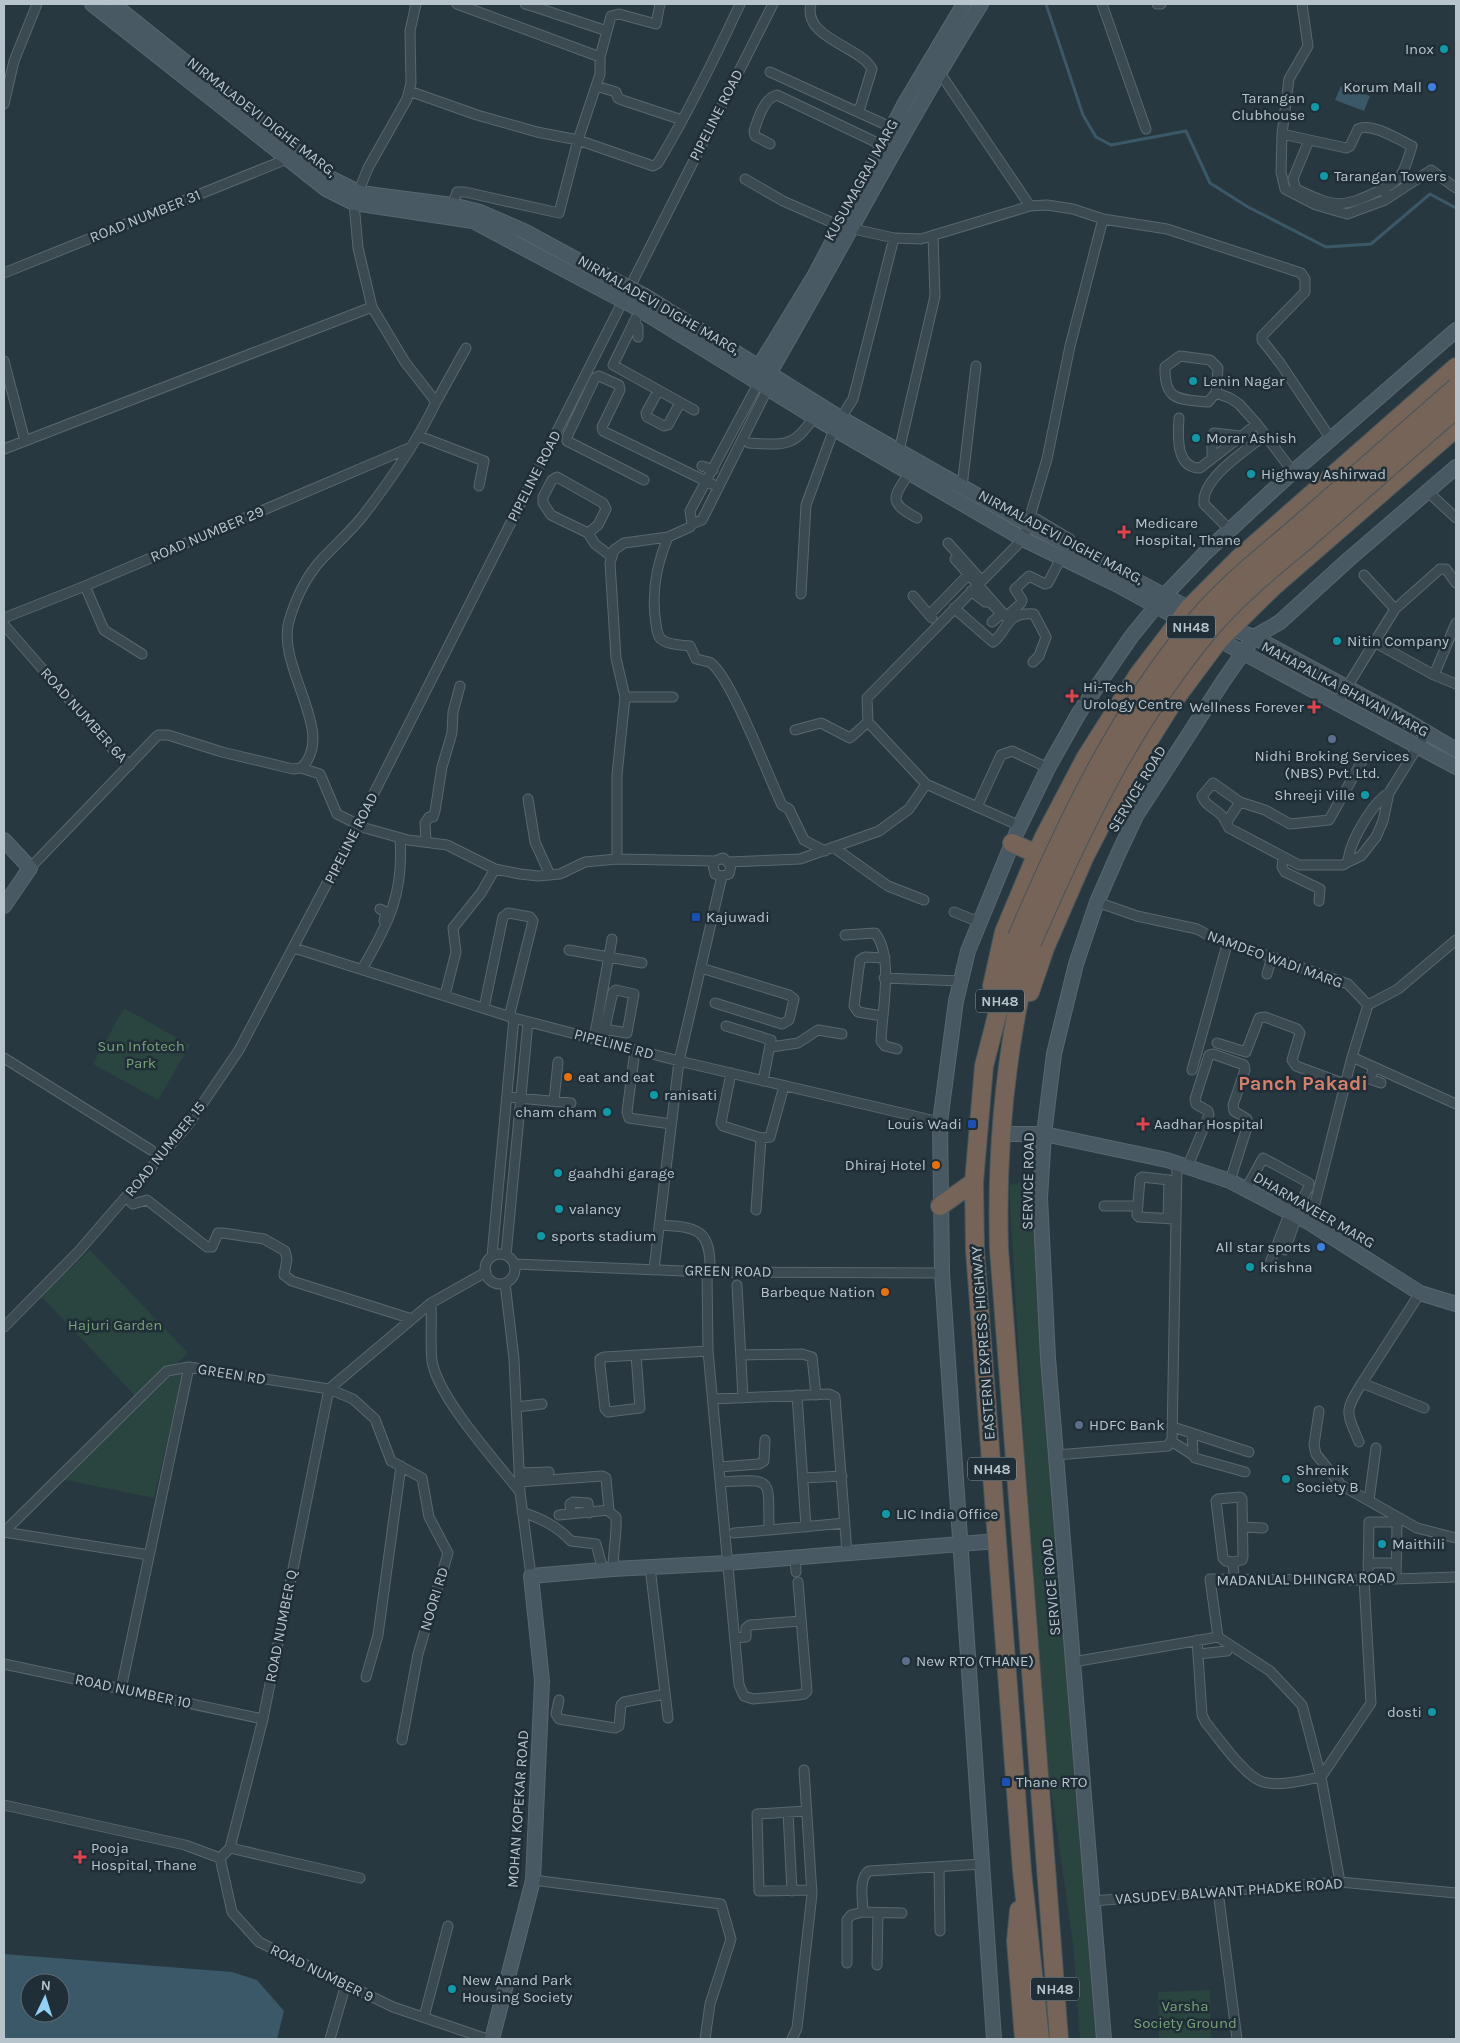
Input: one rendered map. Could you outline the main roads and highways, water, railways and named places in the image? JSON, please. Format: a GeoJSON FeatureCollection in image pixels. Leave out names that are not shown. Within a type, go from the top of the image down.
{"type":"FeatureCollection","features":[{"type":"Feature","properties":{"kind":"highway"},"geometry":{"type":"LineString","coordinates":[[984,1066],[990,995],[1004,932],[1037,854],[1086,757],[1138,675],[1184,613],[1226,571],[1456,367]]}},
{"type":"Feature","properties":{"kind":"highway","name":"NH48"},"geometry":{"type":"LineString","coordinates":[[1025,940],[1056,844],[1098,763],[1149,682],[1198,618],[1250,567],[1456,387]]}},
{"type":"Feature","properties":{"kind":"highway","name":"NH48"},"geometry":{"type":"LineString","coordinates":[[1025,940],[1113,771],[1164,692],[1212,628],[1263,578],[1456,409]]}},
{"type":"Feature","properties":{"kind":"highway"},"geometry":{"type":"LineString","coordinates":[[1008,1070],[1046,948],[1085,856],[1126,777],[1175,699],[1224,635],[1255,604],[1456,428]]}},
{"type":"Feature","properties":{"kind":"highway"},"geometry":{"type":"LineString","coordinates":[[1226,571],[1226,585],[1230,594],[1255,604]]}},
{"type":"Feature","properties":{"kind":"highway"},"geometry":{"type":"LineString","coordinates":[[1012,843],[1037,854]]}},
{"type":"Feature","properties":{"kind":"highway","name":"EASTERN EXPRESS HIGHWAY"},"geometry":{"type":"LineString","coordinates":[[1022,1871],[975,1250],[974,1182],[984,1066],[1025,940]]}},
{"type":"Feature","properties":{"kind":"highway","name":"EASTERN EXPRESS HIGHWAY"},"geometry":{"type":"LineString","coordinates":[[1025,940],[1001,1134],[998,1182],[999,1248],[1046,1870]]}},
{"type":"Feature","properties":{"kind":"highway"},"geometry":{"type":"LineString","coordinates":[[940,1206],[974,1182]]}},
{"type":"Feature","properties":{"kind":"highway"},"geometry":{"type":"LineString","coordinates":[[1046,1870],[1061,1938],[1071,2039]]}},
{"type":"Feature","properties":{"kind":"highway","name":"NH48"},"geometry":{"type":"LineString","coordinates":[[1046,1870],[1059,2039]]}},
{"type":"Feature","properties":{"kind":"highway"},"geometry":{"type":"LineString","coordinates":[[1022,1871],[1016,1941],[1024,2039]]}},
{"type":"Feature","properties":{"kind":"highway","name":"NH48"},"geometry":{"type":"LineString","coordinates":[[1022,1871],[1040,2039]]}},
{"type":"Feature","properties":{"kind":"water"},"geometry":{"type":"Polygon","coordinates":[[[1341,86],[1370,96],[1364,111],[1335,100],[1341,86]]]}},
{"type":"Feature","properties":{"kind":"water"},"geometry":{"type":"Polygon","coordinates":[[[4,1954],[232,1972],[257,1980],[284,2011],[277,2039],[4,2039],[4,1954]]]}},
{"type":"Feature","properties":{"kind":"waterway"},"geometry":{"type":"LineString","coordinates":[[1046,4],[1083,115],[1096,137],[1111,145],[1186,131],[1210,183],[1248,207],[1326,247],[1371,244],[1430,194],[1456,208]]}},
{"type":"Feature","properties":{"kind":"place","name":"Inox"},"geometry":{"type":"Point","coordinates":[1444,49]}},
{"type":"Feature","properties":{"kind":"place","name":"Korum Mall"},"geometry":{"type":"Point","coordinates":[1432,87]}},
{"type":"Feature","properties":{"kind":"place","name":"Tarangan Clubhouse"},"geometry":{"type":"Point","coordinates":[1315,107]}},
{"type":"Feature","properties":{"kind":"place","name":"Tarangan Towers"},"geometry":{"type":"Point","coordinates":[1324,176]}},
{"type":"Feature","properties":{"kind":"place","name":"Lenin Nagar"},"geometry":{"type":"Point","coordinates":[1193,381]}},
{"type":"Feature","properties":{"kind":"place","name":"Morar Ashish"},"geometry":{"type":"Point","coordinates":[1196,438]}},
{"type":"Feature","properties":{"kind":"place","name":"Highway Ashirwad"},"geometry":{"type":"Point","coordinates":[1251,474]}},
{"type":"Feature","properties":{"kind":"place","name":"Medicare Hospital, Thane"},"geometry":{"type":"Point","coordinates":[1124,532]}},
{"type":"Feature","properties":{"kind":"place","name":"Nitin Company"},"geometry":{"type":"Point","coordinates":[1337,641]}},
{"type":"Feature","properties":{"kind":"place","name":"Hi-Tech Urology Centre"},"geometry":{"type":"Point","coordinates":[1072,696]}},
{"type":"Feature","properties":{"kind":"place","name":"Wellness Forever"},"geometry":{"type":"Point","coordinates":[1314,707]}},
{"type":"Feature","properties":{"kind":"place","name":"Nidhi Broking Services (NBS) Pvt. Ltd."},"geometry":{"type":"Point","coordinates":[1332,739]}},
{"type":"Feature","properties":{"kind":"place","name":"Shreeji Ville"},"geometry":{"type":"Point","coordinates":[1365,795]}},
{"type":"Feature","properties":{"kind":"place","name":"Kajuwadi"},"geometry":{"type":"Point","coordinates":[696,917]}},
{"type":"Feature","properties":{"kind":"place","name":"eat and eat"},"geometry":{"type":"Point","coordinates":[568,1077]}},
{"type":"Feature","properties":{"kind":"place","name":"ranisati"},"geometry":{"type":"Point","coordinates":[654,1095]}},
{"type":"Feature","properties":{"kind":"place","name":"cham cham"},"geometry":{"type":"Point","coordinates":[607,1112]}},
{"type":"Feature","properties":{"kind":"place","name":"Louis Wadi"},"geometry":{"type":"Point","coordinates":[972,1124]}},
{"type":"Feature","properties":{"kind":"place","name":"Aadhar Hospital"},"geometry":{"type":"Point","coordinates":[1143,1124]}},
{"type":"Feature","properties":{"kind":"place","name":"Dhiraj Hotel"},"geometry":{"type":"Point","coordinates":[936,1165]}},
{"type":"Feature","properties":{"kind":"place","name":"gaahdhi garage"},"geometry":{"type":"Point","coordinates":[558,1173]}},
{"type":"Feature","properties":{"kind":"place","name":"valancy"},"geometry":{"type":"Point","coordinates":[559,1209]}},
{"type":"Feature","properties":{"kind":"place","name":"sports stadium"},"geometry":{"type":"Point","coordinates":[541,1236]}},
{"type":"Feature","properties":{"kind":"place","name":"All star sports"},"geometry":{"type":"Point","coordinates":[1321,1247]}},
{"type":"Feature","properties":{"kind":"place","name":"krishna"},"geometry":{"type":"Point","coordinates":[1250,1267]}},
{"type":"Feature","properties":{"kind":"place","name":"Barbeque Nation"},"geometry":{"type":"Point","coordinates":[885,1292]}},
{"type":"Feature","properties":{"kind":"place","name":"HDFC Bank"},"geometry":{"type":"Point","coordinates":[1079,1425]}},
{"type":"Feature","properties":{"kind":"place","name":"Shrenik Society B"},"geometry":{"type":"Point","coordinates":[1286,1479]}},
{"type":"Feature","properties":{"kind":"place","name":"LIC India Office"},"geometry":{"type":"Point","coordinates":[886,1514]}},
{"type":"Feature","properties":{"kind":"place","name":"Maithili"},"geometry":{"type":"Point","coordinates":[1382,1544]}},
{"type":"Feature","properties":{"kind":"place","name":"New RTO (THANE)"},"geometry":{"type":"Point","coordinates":[906,1661]}},
{"type":"Feature","properties":{"kind":"place","name":"dosti"},"geometry":{"type":"Point","coordinates":[1432,1712]}},
{"type":"Feature","properties":{"kind":"place","name":"Thane RTO"},"geometry":{"type":"Point","coordinates":[1006,1782]}},
{"type":"Feature","properties":{"kind":"place","name":"Pooja Hospital, Thane"},"geometry":{"type":"Point","coordinates":[80,1857]}},
{"type":"Feature","properties":{"kind":"place","name":"New Anand Park Housing Society"},"geometry":{"type":"Point","coordinates":[452,1989]}},
{"type":"Feature","properties":{"kind":"district","name":"Panch Pakadi"},"geometry":{"type":"Point","coordinates":[1303,1083]}},
{"type":"Feature","properties":{"kind":"park label","name":"Sun Infotech Park"},"geometry":{"type":"Point","coordinates":[141,1054]}},
{"type":"Feature","properties":{"kind":"park label","name":"Hajuri Garden"},"geometry":{"type":"Point","coordinates":[115,1325]}},
{"type":"Feature","properties":{"kind":"park label","name":"Varsha Society Ground"},"geometry":{"type":"Point","coordinates":[1185,2014]}}]}
